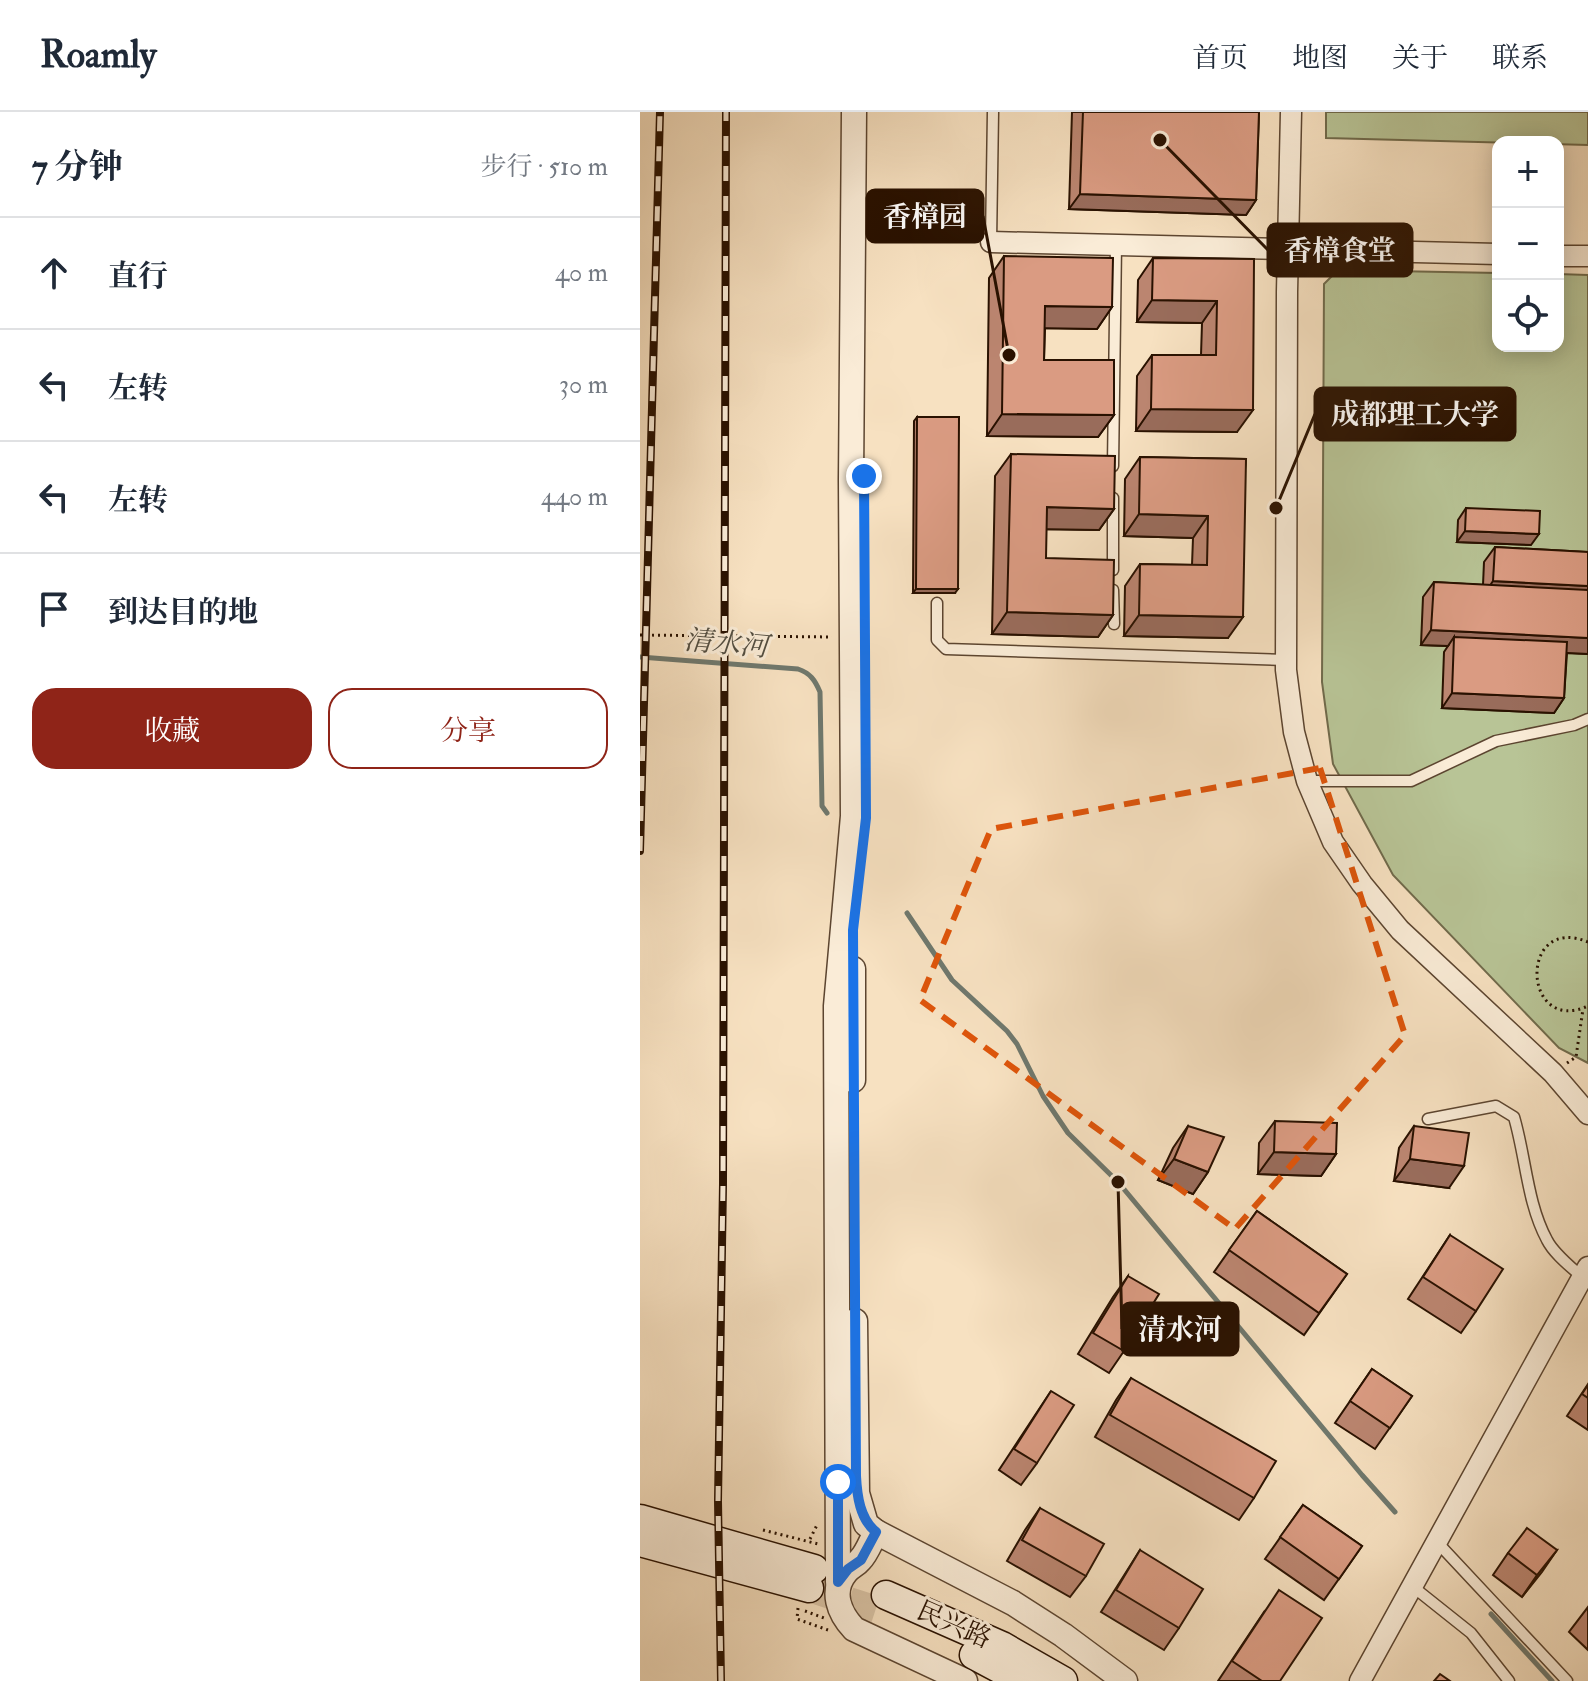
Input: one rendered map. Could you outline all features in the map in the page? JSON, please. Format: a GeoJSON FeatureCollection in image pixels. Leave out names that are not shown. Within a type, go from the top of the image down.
{"type":"FeatureCollection","features":[{"type":"Feature","properties":{"kind":"main road"},"geometry":{"type":"LineString","coordinates":[[640,1519],[820,1579]]}},
{"type":"Feature","properties":{"kind":"main road"},"geometry":{"type":"LineString","coordinates":[[640,1542],[820,1579]]}},
{"type":"Feature","properties":{"kind":"main road","name":"民兴路"},"geometry":{"type":"LineString","coordinates":[[1023,1681],[884,1604],[1002,1646],[1063,1681]]}},
{"type":"Feature","properties":{"kind":"street"},"geometry":{"type":"LineString","coordinates":[[854,112],[853,816],[836,1006],[820,1579],[854,1629],[965,1681]]}},
{"type":"Feature","properties":{"kind":"street"},"geometry":{"type":"LineString","coordinates":[[870,112],[864,476],[866,818],[853,930],[857,1493],[866,1524],[876,1532],[1013,1603],[1125,1681]]}},
{"type":"Feature","properties":{"kind":"street"},"geometry":{"type":"LineString","coordinates":[[1291,112],[1286,660],[1294,732],[1307,781],[1333,842],[1400,930],[1553,1073],[1588,1114]]}},
{"type":"Feature","properties":{"kind":"street"},"geometry":{"type":"LineString","coordinates":[[991,242],[1492,254]]}},
{"type":"Feature","properties":{"kind":"street"},"geometry":{"type":"LineString","coordinates":[[1564,256],[1588,256]]}},
{"type":"Feature","properties":{"kind":"street"},"geometry":{"type":"LineString","coordinates":[[1360,1681],[1586,1274]]}},
{"type":"Feature","properties":{"kind":"street"},"geometry":{"type":"LineString","coordinates":[[820,1579],[848,1569],[861,1560],[876,1532]]}},
{"type":"Feature","properties":{"kind":"lane"},"geometry":{"type":"LineString","coordinates":[[991,242],[993,112]]}},
{"type":"Feature","properties":{"kind":"lane"},"geometry":{"type":"LineString","coordinates":[[1113,477],[1116,244]]}},
{"type":"Feature","properties":{"kind":"lane"},"geometry":{"type":"LineString","coordinates":[[1113,492],[1114,624]]}},
{"type":"Feature","properties":{"kind":"lane"},"geometry":{"type":"LineString","coordinates":[[937,603],[937,640],[946,649],[1286,660]]}},
{"type":"Feature","properties":{"kind":"lane"},"geometry":{"type":"LineString","coordinates":[[1307,781],[1411,781],[1496,741],[1574,725],[1588,719]]}},
{"type":"Feature","properties":{"kind":"lane"},"geometry":{"type":"LineString","coordinates":[[1428,1119],[1496,1106],[1514,1117],[1532,1201],[1548,1243],[1586,1274]]}},
{"type":"Feature","properties":{"kind":"lane"},"geometry":{"type":"LineString","coordinates":[[1436,1541],[1567,1681]]}},
{"type":"Feature","properties":{"kind":"lane"},"geometry":{"type":"LineString","coordinates":[[1412,1586],[1471,1633],[1509,1681]]}},
{"type":"Feature","properties":{"kind":"path"},"geometry":{"type":"LineString","coordinates":[[640,635],[851,637]]}},
{"type":"Feature","properties":{"kind":"path"},"geometry":{"type":"LineString","coordinates":[[1553,1073],[1576,1057],[1586,1008],[1571,1011],[1549,1002],[1540,993],[1535,970],[1546,948],[1556,941],[1568,938],[1588,942]]}},
{"type":"Feature","properties":{"kind":"highlighted area"},"geometry":{"type":"Polygon","coordinates":[[[1320,768],[1405,1035],[1235,1229],[920,1000],[991,829],[1320,768]]]}},
{"type":"Feature","properties":{"kind":"green space"},"geometry":{"type":"Polygon","coordinates":[[[1326,112],[1588,112],[1588,145],[1564,144],[1564,136],[1492,136],[1492,142],[1326,138],[1326,112]]]}},
{"type":"Feature","properties":{"kind":"green space"},"geometry":{"type":"Polygon","coordinates":[[[1338,270],[1492,273],[1492,352],[1564,352],[1564,274],[1588,275],[1588,1063],[1559,1048],[1393,875],[1333,764],[1322,682],[1324,284],[1338,270]]]}},
{"type":"Feature","properties":{"kind":"building"},"geometry":{"type":"Polygon","coordinates":[[[1083,112],[1259,112],[1256,200],[1080,194],[1083,112]]]}},
{"type":"Feature","properties":{"kind":"building"},"geometry":{"type":"Polygon","coordinates":[[[1004,256],[1113,258],[1112,307],[1045,306],[1044,360],[1114,360],[1114,415],[1002,414],[1004,256]]]}},
{"type":"Feature","properties":{"kind":"building"},"geometry":{"type":"Polygon","coordinates":[[[1153,258],[1254,259],[1253,410],[1151,409],[1152,355],[1216,355],[1217,301],[1152,300],[1153,258]]]}},
{"type":"Feature","properties":{"kind":"building"},"geometry":{"type":"Polygon","coordinates":[[[917,417],[959,417],[958,589],[916,589],[917,417]]]}},
{"type":"Feature","properties":{"kind":"building"},"geometry":{"type":"Polygon","coordinates":[[[1011,454],[1115,456],[1114,509],[1047,507],[1046,558],[1114,560],[1113,615],[1007,612],[1011,454]]]}},
{"type":"Feature","properties":{"kind":"building"},"geometry":{"type":"Polygon","coordinates":[[[1140,457],[1246,459],[1243,617],[1139,615],[1140,564],[1207,565],[1208,516],[1139,514],[1140,457]]]}},
{"type":"Feature","properties":{"kind":"building"},"geometry":{"type":"Polygon","coordinates":[[[1466,508],[1540,511],[1539,534],[1465,531],[1466,508]]]}},
{"type":"Feature","properties":{"kind":"building"},"geometry":{"type":"Polygon","coordinates":[[[1495,547],[1588,552],[1588,586],[1493,581],[1495,547]]]}},
{"type":"Feature","properties":{"kind":"building"},"geometry":{"type":"Polygon","coordinates":[[[1434,582],[1588,590],[1588,638],[1431,630],[1434,582]]]}},
{"type":"Feature","properties":{"kind":"building"},"geometry":{"type":"Polygon","coordinates":[[[1454,637],[1567,642],[1564,698],[1452,693],[1454,637]]]}},
{"type":"Feature","properties":{"kind":"building"},"geometry":{"type":"Polygon","coordinates":[[[1275,1121],[1337,1123],[1336,1154],[1274,1152],[1275,1121]]]}},
{"type":"Feature","properties":{"kind":"building"},"geometry":{"type":"Polygon","coordinates":[[[1188,1126],[1224,1137],[1208,1172],[1174,1159],[1188,1126]]]}},
{"type":"Feature","properties":{"kind":"building"},"geometry":{"type":"Polygon","coordinates":[[[1414,1126],[1469,1133],[1464,1166],[1410,1159],[1414,1126]]]}},
{"type":"Feature","properties":{"kind":"building"},"geometry":{"type":"Polygon","coordinates":[[[1257,1211],[1347,1274],[1319,1313],[1229,1250],[1257,1211]]]}},
{"type":"Feature","properties":{"kind":"building"},"geometry":{"type":"Polygon","coordinates":[[[1450,1235],[1503,1269],[1476,1311],[1423,1277],[1450,1235]]]}},
{"type":"Feature","properties":{"kind":"building"},"geometry":{"type":"Polygon","coordinates":[[[1128,1276],[1159,1294],[1124,1351],[1093,1333],[1128,1276]]]}},
{"type":"Feature","properties":{"kind":"building"},"geometry":{"type":"Polygon","coordinates":[[[1372,1369],[1412,1396],[1390,1428],[1350,1401],[1372,1369]]]}},
{"type":"Feature","properties":{"kind":"building"},"geometry":{"type":"Polygon","coordinates":[[[1131,1378],[1276,1461],[1254,1498],[1110,1415],[1131,1378]]]}},
{"type":"Feature","properties":{"kind":"building"},"geometry":{"type":"Polygon","coordinates":[[[1051,1391],[1074,1405],[1037,1463],[1014,1449],[1051,1391]]]}},
{"type":"Feature","properties":{"kind":"building"},"geometry":{"type":"Polygon","coordinates":[[[1303,1505],[1362,1546],[1339,1579],[1280,1537],[1303,1505]]]}},
{"type":"Feature","properties":{"kind":"building"},"geometry":{"type":"Polygon","coordinates":[[[1040,1508],[1104,1544],[1086,1576],[1022,1540],[1040,1508]]]}},
{"type":"Feature","properties":{"kind":"building"},"geometry":{"type":"Polygon","coordinates":[[[1527,1528],[1557,1550],[1537,1575],[1508,1553],[1527,1528]]]}},
{"type":"Feature","properties":{"kind":"building"},"geometry":{"type":"Polygon","coordinates":[[[1140,1550],[1203,1589],[1179,1628],[1116,1590],[1140,1550]]]}},
{"type":"Feature","properties":{"kind":"building"},"geometry":{"type":"Polygon","coordinates":[[[1279,1590],[1322,1618],[1280,1681],[1262,1681],[1232,1661],[1279,1590]]]}},
{"type":"Feature","properties":{"kind":"building"},"geometry":{"type":"Polygon","coordinates":[[[1440,1674],[1450,1681],[1434,1681],[1440,1674]]]}},
{"type":"Feature","properties":{"kind":"waterway","name":"清水河"},"geometry":{"type":"LineString","coordinates":[[640,657],[798,669],[809,675],[820,692],[822,806],[827,813]]}},
{"type":"Feature","properties":{"kind":"waterway","name":"清水河"},"geometry":{"type":"LineString","coordinates":[[907,913],[952,980],[1017,1044],[1043,1096],[1068,1133],[1118,1182],[1395,1512]]}},
{"type":"Feature","properties":{"kind":"waterway","name":"清水河"},"geometry":{"type":"LineString","coordinates":[[1491,1614],[1552,1681]]}},
{"type":"Feature","properties":{"kind":"tunnel"},"geometry":{"type":"LineString","coordinates":[[809,1588],[883,1612]]}},
{"type":"Feature","properties":{"kind":"railway"},"geometry":{"type":"LineString","coordinates":[[640,851],[660,112]]}},
{"type":"Feature","properties":{"kind":"railway"},"geometry":{"type":"LineString","coordinates":[[721,1681],[718,1501],[723,1184],[726,112]]}},
{"type":"Feature","properties":{"kind":"place","name":"香樟食堂"},"geometry":{"type":"Point","coordinates":[1160,140]}},
{"type":"Feature","properties":{"kind":"place","name":"香樟园"},"geometry":{"type":"Point","coordinates":[1009,355]}},
{"type":"Feature","properties":{"kind":"place","name":"成都理工大学"},"geometry":{"type":"Point","coordinates":[1276,508]}},
{"type":"Feature","properties":{"kind":"place","name":"清水河"},"geometry":{"type":"Point","coordinates":[1118,1182]}},
{"type":"Feature","properties":{"kind":"route"},"geometry":{"type":"LineString","coordinates":[[838,1482],[838,1582],[848,1569],[861,1560],[876,1532],[866,1524],[857,1493],[856,1476],[853,930],[866,818],[864,476]]}}]}
